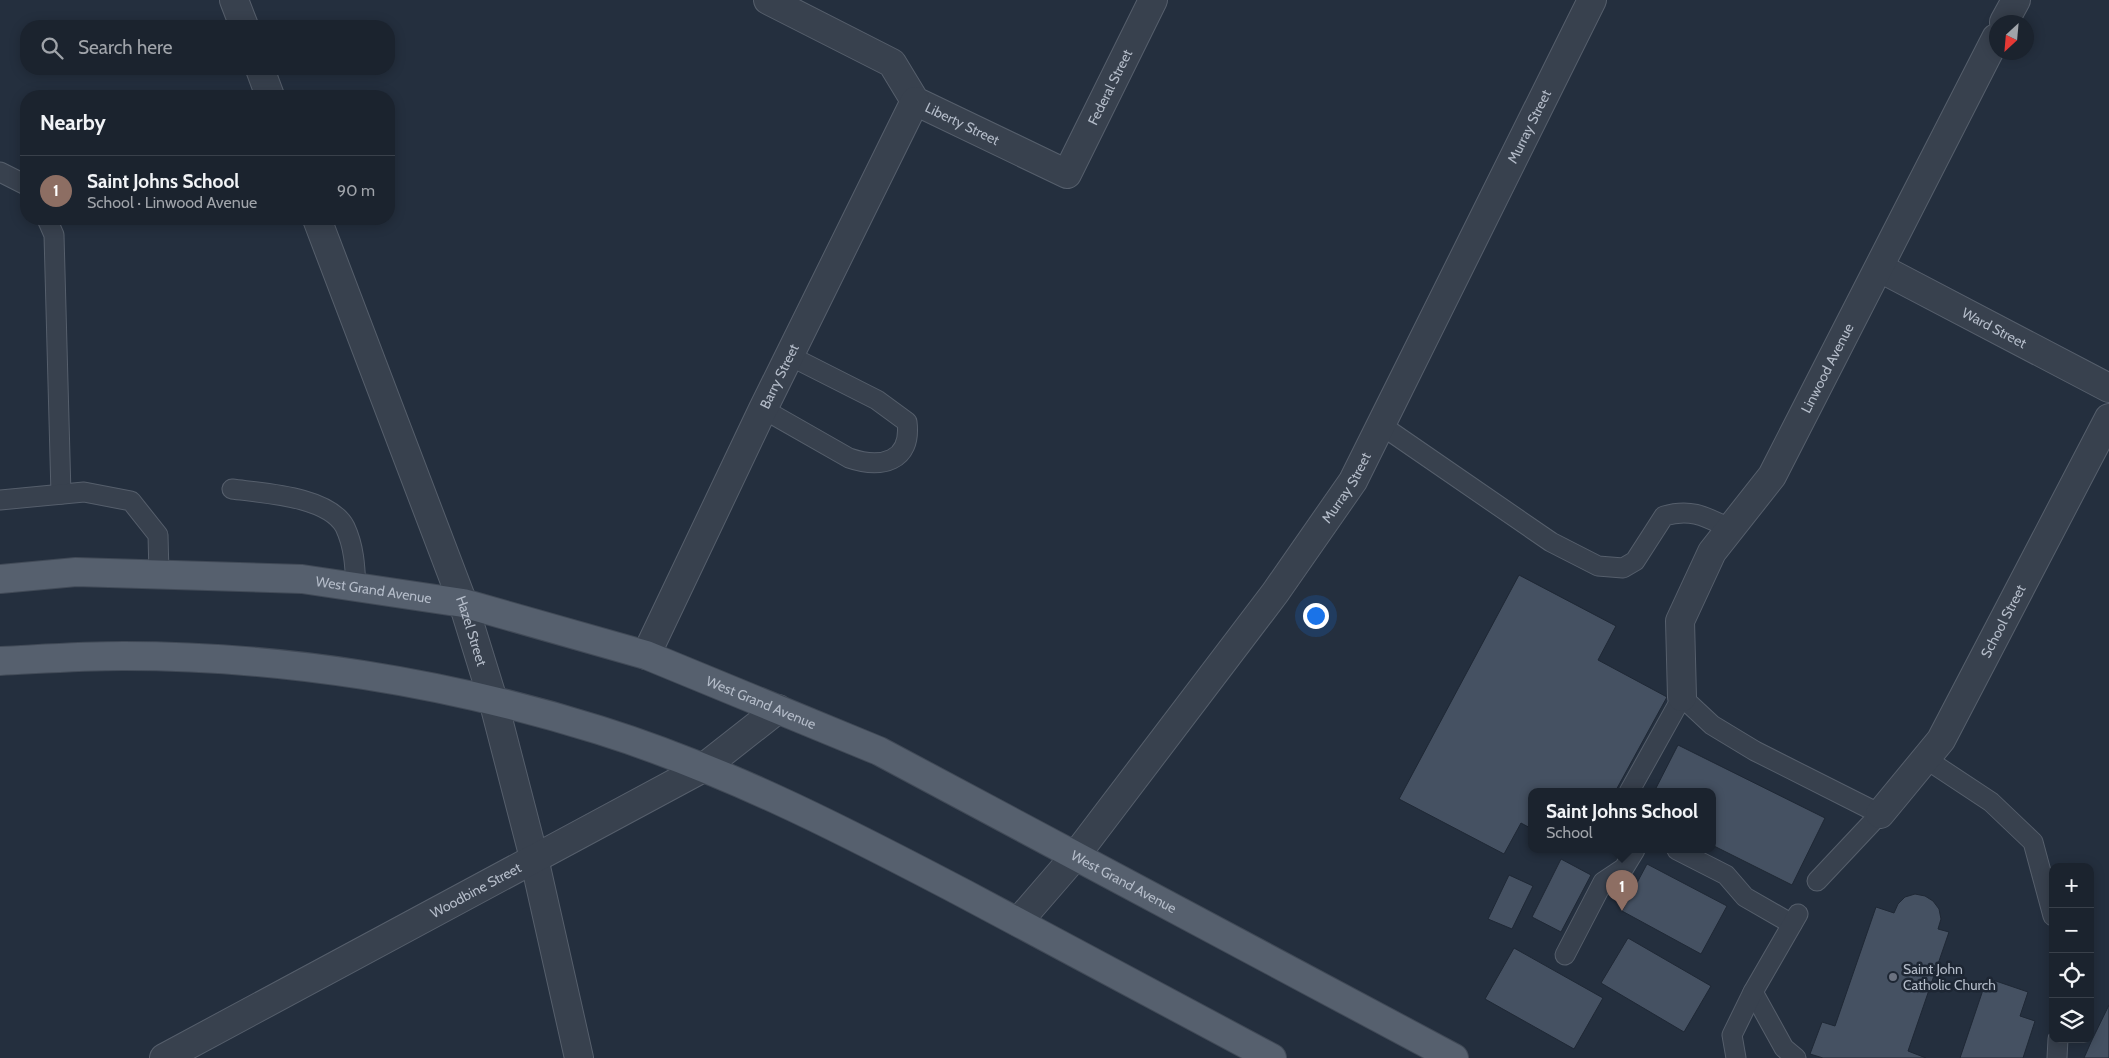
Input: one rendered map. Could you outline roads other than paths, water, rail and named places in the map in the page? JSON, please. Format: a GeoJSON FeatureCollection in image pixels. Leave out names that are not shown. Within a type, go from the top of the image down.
{"type":"FeatureCollection","features":[{"type":"Feature","properties":{"kind":"main road","name":"West Grand Avenue"},"geometry":{"type":"LineString","coordinates":[[0,579],[76,572],[302,579],[463,603],[646,655],[879,751],[1454,1058]]}},
{"type":"Feature","properties":{"kind":"main road"},"geometry":{"type":"LineString","coordinates":[[0,661],[123,656],[250,662],[367,676],[493,700],[600,730],[702,768],[845,831],[1272,1058]]}},
{"type":"Feature","properties":{"kind":"street"},"geometry":{"type":"LineString","coordinates":[[234,0],[242,20]]}},
{"type":"Feature","properties":{"kind":"street","name":"Liberty Street"},"geometry":{"type":"LineString","coordinates":[[768,0],[892,63],[915,101],[1067,174]]}},
{"type":"Feature","properties":{"kind":"street","name":"Federal Street"},"geometry":{"type":"LineString","coordinates":[[1067,174],[1153,0]]}},
{"type":"Feature","properties":{"kind":"street","name":"Murray Street"},"geometry":{"type":"LineString","coordinates":[[1018,922],[1076,855],[1274,593],[1353,481],[1592,0]]}},
{"type":"Feature","properties":{"kind":"street"},"geometry":{"type":"LineString","coordinates":[[2008,15],[2016,0]]}},
{"type":"Feature","properties":{"kind":"street","name":"Linwood Avenue"},"geometry":{"type":"LineString","coordinates":[[1682,698],[1680,622],[1712,552],[1772,476],[1989,52]]}},
{"type":"Feature","properties":{"kind":"street"},"geometry":{"type":"LineString","coordinates":[[262,75],[268,90]]}},
{"type":"Feature","properties":{"kind":"street","name":"Barry Street"},"geometry":{"type":"LineString","coordinates":[[646,655],[763,409],[915,101]]}},
{"type":"Feature","properties":{"kind":"street","name":"Hazel Street"},"geometry":{"type":"LineString","coordinates":[[319,225],[463,603],[493,700],[534,858],[579,1058]]}},
{"type":"Feature","properties":{"kind":"street","name":"Ward Street"},"geometry":{"type":"LineString","coordinates":[[1880,268],[2109,388]]}},
{"type":"Feature","properties":{"kind":"street","name":"School Street"},"geometry":{"type":"LineString","coordinates":[[1880,814],[1941,740],[2109,418]]}},
{"type":"Feature","properties":{"kind":"street","name":"Woodbine Street"},"geometry":{"type":"LineString","coordinates":[[164,1058],[702,768],[778,709]]}},
{"type":"Feature","properties":{"kind":"lane"},"geometry":{"type":"LineString","coordinates":[[0,172],[20,182]]}},
{"type":"Feature","properties":{"kind":"lane"},"geometry":{"type":"LineString","coordinates":[[50,225],[54,235],[62,494]]}},
{"type":"Feature","properties":{"kind":"lane"},"geometry":{"type":"LineString","coordinates":[[763,409],[849,458],[865,464],[875,464],[895,459],[902,452],[908,433],[907,422],[877,400],[790,356]]}},
{"type":"Feature","properties":{"kind":"lane"},"geometry":{"type":"LineString","coordinates":[[1381,425],[1551,542],[1598,566],[1623,568],[1636,561],[1664,516],[1682,511],[1705,516],[1731,529]]}},
{"type":"Feature","properties":{"kind":"lane"},"geometry":{"type":"LineString","coordinates":[[232,489],[297,498],[329,511],[344,525],[354,553],[356,587]]}},
{"type":"Feature","properties":{"kind":"lane"},"geometry":{"type":"LineString","coordinates":[[0,500],[84,492],[131,501],[158,535],[159,574]]}},
{"type":"Feature","properties":{"kind":"lane"},"geometry":{"type":"LineString","coordinates":[[1631,788],[1682,698],[1712,725],[1755,751],[1880,814],[1817,881]]}},
{"type":"Feature","properties":{"kind":"lane"},"geometry":{"type":"LineString","coordinates":[[1926,759],[1991,802],[2033,842],[2051,908]]}},
{"type":"Feature","properties":{"kind":"lane"},"geometry":{"type":"LineString","coordinates":[[1565,955],[1603,882],[1624,868],[1633,853]]}},
{"type":"Feature","properties":{"kind":"lane"},"geometry":{"type":"LineString","coordinates":[[1683,853],[1726,875],[1745,897],[1795,919],[1753,992],[1732,1035],[1736,1058]]}},
{"type":"Feature","properties":{"kind":"lane"},"geometry":{"type":"LineString","coordinates":[[1753,992],[1784,1048],[1796,1058]]}},
{"type":"Feature","properties":{"kind":"lane"},"geometry":{"type":"LineString","coordinates":[[2057,1058],[2058,1043]]}},
{"type":"Feature","properties":{"kind":"place","name":"Saint Johns School"},"geometry":{"type":"Point","coordinates":[1622,911]}},
{"type":"Feature","properties":{"kind":"place","name":"Saint John Catholic Church"},"geometry":{"type":"Point","coordinates":[1893,977]}}]}
